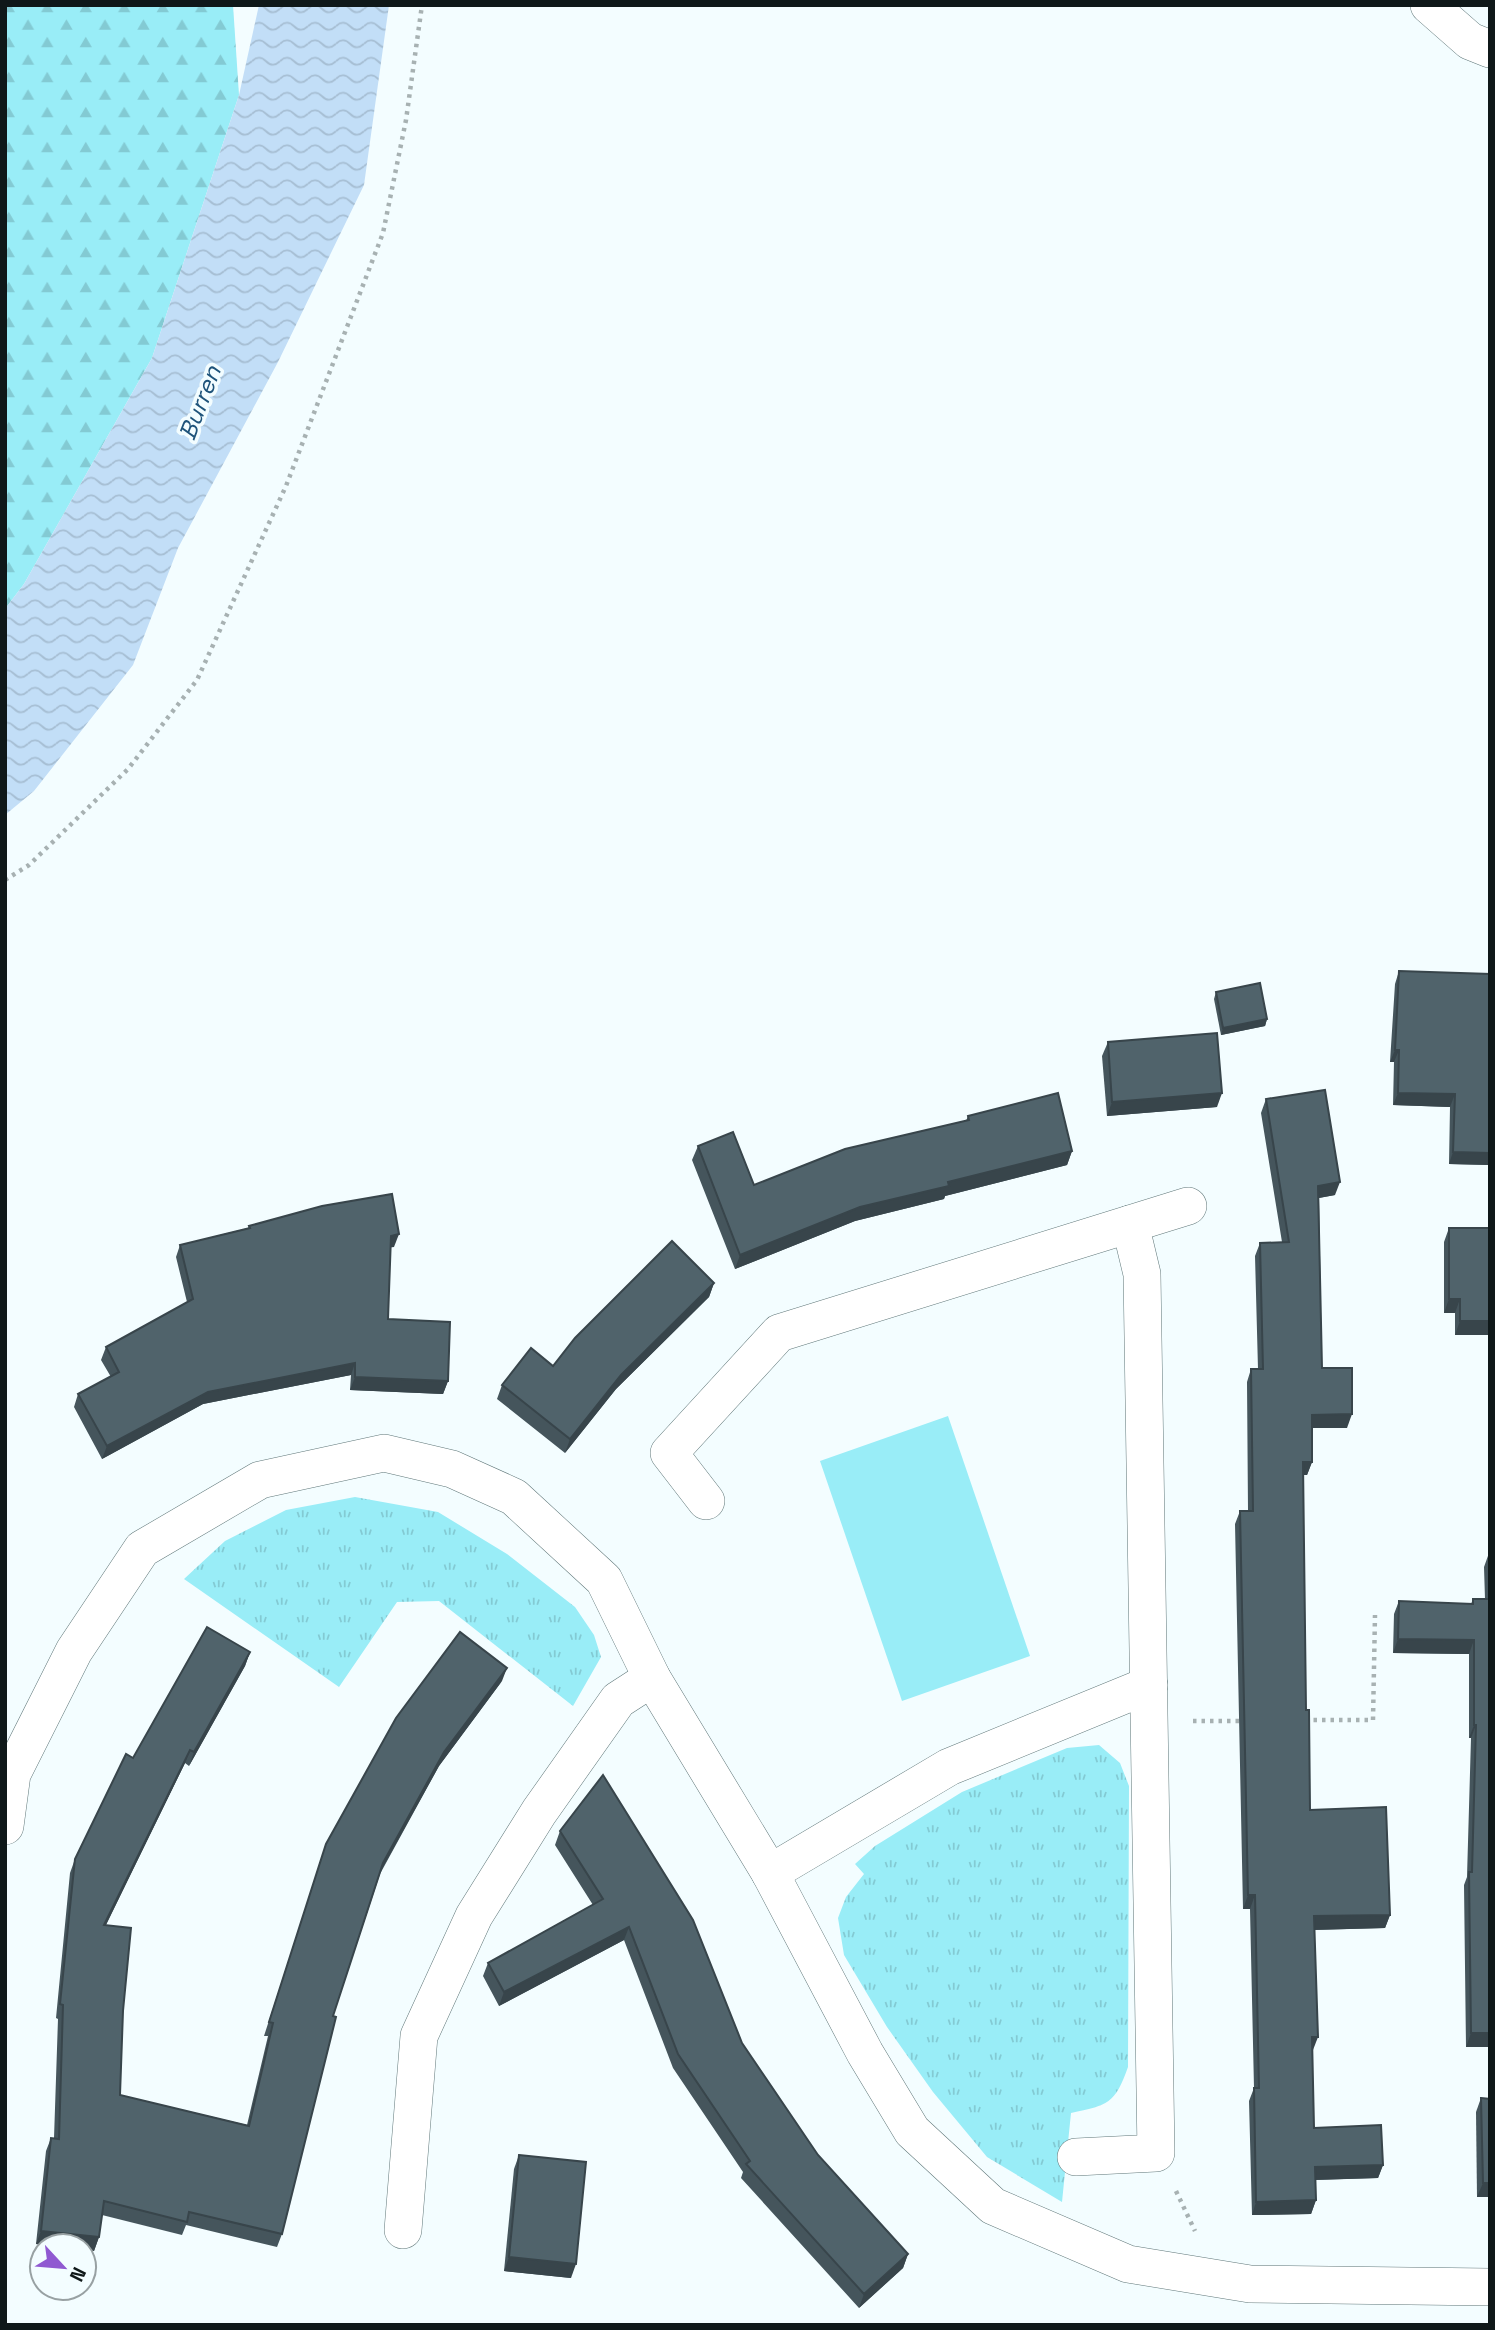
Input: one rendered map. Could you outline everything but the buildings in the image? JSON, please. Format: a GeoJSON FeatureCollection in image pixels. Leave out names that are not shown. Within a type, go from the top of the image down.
{"type":"FeatureCollection","features":[{"type":"Feature","properties":{"kind":"street"},"geometry":{"type":"LineString","coordinates":[[1429,5],[1470,41],[1490,49]]}},
{"type":"Feature","properties":{"kind":"street"},"geometry":{"type":"LineString","coordinates":[[706,1501],[669,1453],[779,1333],[1188,1206]]}},
{"type":"Feature","properties":{"kind":"street"},"geometry":{"type":"LineString","coordinates":[[1076,2157],[1156,2153],[1142,1274],[1130,1224]]}},
{"type":"Feature","properties":{"kind":"street"},"geometry":{"type":"LineString","coordinates":[[5,1826],[12,1774],[74,1651],[142,1549],[260,1480],[384,1453],[452,1469],[514,1497],[604,1580],[652,1678],[770,1873],[865,2053],[912,2131],[993,2206],[1128,2264],[1250,2284],[1490,2287]]}},
{"type":"Feature","properties":{"kind":"street"},"geometry":{"type":"LineString","coordinates":[[403,2230],[419,2036],[424,2024],[474,1916],[539,1812],[618,1700],[652,1678]]}},
{"type":"Feature","properties":{"kind":"street"},"geometry":{"type":"LineString","coordinates":[[770,1873],[949,1767],[1149,1685]]}},
{"type":"Feature","properties":{"kind":"path"},"geometry":{"type":"LineString","coordinates":[[5,880],[29,865],[128,769],[197,680],[286,486],[383,233],[406,120],[422,5]]}},
{"type":"Feature","properties":{"kind":"path"},"geometry":{"type":"LineString","coordinates":[[1303,1720],[1373,1720],[1375,1615]]}},
{"type":"Feature","properties":{"kind":"path"},"geometry":{"type":"LineString","coordinates":[[1150,1721],[1247,1721]]}},
{"type":"Feature","properties":{"kind":"path"},"geometry":{"type":"LineString","coordinates":[[1156,2153],[1195,2232],[1203,2276]]}},
{"type":"Feature","properties":{"kind":"green space"},"geometry":{"type":"Polygon","coordinates":[[[5,5],[233,5],[239,95],[152,358],[24,584],[5,609],[5,5]]]}},
{"type":"Feature","properties":{"kind":"green space"},"geometry":{"type":"Polygon","coordinates":[[[948,1416],[1030,1656],[902,1701],[820,1461],[948,1416]]]}},
{"type":"Feature","properties":{"kind":"green space"},"geometry":{"type":"Polygon","coordinates":[[[355,1497],[438,1512],[507,1554],[575,1607],[594,1635],[601,1657],[573,1706],[439,1601],[397,1602],[339,1687],[184,1579],[225,1541],[286,1510],[355,1497]]]}},
{"type":"Feature","properties":{"kind":"green space"},"geometry":{"type":"Polygon","coordinates":[[[1099,1745],[1120,1763],[1129,1786],[1128,2067],[1119,2089],[1108,2101],[1094,2108],[1071,2113],[1062,2202],[987,2157],[933,2092],[887,2027],[844,1955],[838,1918],[846,1897],[864,1874],[855,1864],[875,1846],[962,1792],[1067,1748],[1099,1745]]]}},
{"type":"Feature","properties":{"kind":"water","name":"Burren"},"geometry":{"type":"Polygon","coordinates":[[[259,5],[389,5],[364,185],[278,362],[178,548],[133,665],[34,791],[5,815],[5,609],[24,584],[152,358],[239,95],[259,5]]]}}]}
